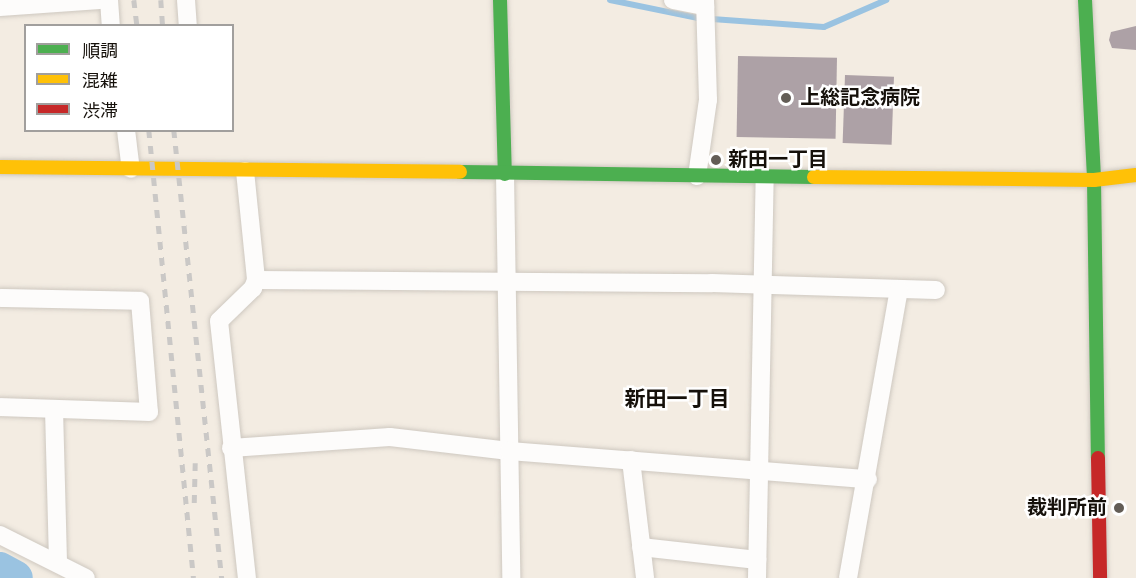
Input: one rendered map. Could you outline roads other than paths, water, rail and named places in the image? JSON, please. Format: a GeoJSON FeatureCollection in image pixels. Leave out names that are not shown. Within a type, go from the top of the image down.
{"type":"FeatureCollection","features":[{"type":"Feature","properties":{"kind":"street"},"geometry":{"type":"LineString","coordinates":[[0,7],[100,0]]}},
{"type":"Feature","properties":{"kind":"street"},"geometry":{"type":"LineString","coordinates":[[109,0],[111,24]]}},
{"type":"Feature","properties":{"kind":"street"},"geometry":{"type":"LineString","coordinates":[[186,0],[188,24]]}},
{"type":"Feature","properties":{"kind":"street"},"geometry":{"type":"LineString","coordinates":[[500,0],[511,578]]}},
{"type":"Feature","properties":{"kind":"street"},"geometry":{"type":"LineString","coordinates":[[673,0],[705,3],[708,100],[697,176]]}},
{"type":"Feature","properties":{"kind":"street"},"geometry":{"type":"LineString","coordinates":[[1085,0],[1094,180],[1100,578]]}},
{"type":"Feature","properties":{"kind":"street"},"geometry":{"type":"LineString","coordinates":[[126,132],[131,169]]}},
{"type":"Feature","properties":{"kind":"street"},"geometry":{"type":"LineString","coordinates":[[0,167],[1094,180],[1136,175]]}},
{"type":"Feature","properties":{"kind":"street"},"geometry":{"type":"LineString","coordinates":[[244,171],[256,280],[253,288],[219,321],[247,578]]}},
{"type":"Feature","properties":{"kind":"street"},"geometry":{"type":"LineString","coordinates":[[641,547],[757,569],[765,177]]}},
{"type":"Feature","properties":{"kind":"street"},"geometry":{"type":"LineString","coordinates":[[256,280],[762,285],[936,290]]}},
{"type":"Feature","properties":{"kind":"street"},"geometry":{"type":"LineString","coordinates":[[848,578],[868,479],[899,289]]}},
{"type":"Feature","properties":{"kind":"street"},"geometry":{"type":"LineString","coordinates":[[0,298],[140,301],[149,412],[0,407]]}},
{"type":"Feature","properties":{"kind":"street"},"geometry":{"type":"LineString","coordinates":[[54,409],[58,563]]}},
{"type":"Feature","properties":{"kind":"street"},"geometry":{"type":"LineString","coordinates":[[231,447],[390,437],[509,451],[868,479]]}},
{"type":"Feature","properties":{"kind":"street"},"geometry":{"type":"LineString","coordinates":[[631,460],[645,578]]}},
{"type":"Feature","properties":{"kind":"street"},"geometry":{"type":"LineString","coordinates":[[0,535],[86,578]]}},
{"type":"Feature","properties":{"kind":"waterway"},"geometry":{"type":"LineString","coordinates":[[610,0],[698,18],[824,27],[886,0]]}},
{"type":"Feature","properties":{"kind":"waterway"},"geometry":{"type":"LineString","coordinates":[[0,569],[16,578]]}},
{"type":"Feature","properties":{"kind":"railway"},"geometry":{"type":"LineString","coordinates":[[134,0],[137,24]]}},
{"type":"Feature","properties":{"kind":"railway"},"geometry":{"type":"LineString","coordinates":[[161,0],[163,24]]}},
{"type":"Feature","properties":{"kind":"railway"},"geometry":{"type":"LineString","coordinates":[[149,132],[194,578]]}},
{"type":"Feature","properties":{"kind":"railway"},"geometry":{"type":"LineString","coordinates":[[174,132],[222,578]]}},
{"type":"Feature","properties":{"kind":"railway"},"geometry":{"type":"LineString","coordinates":[[194,503],[195,463]]}},
{"type":"Feature","properties":{"kind":"place","name":"上総記念病院"},"geometry":{"type":"Point","coordinates":[786,98]}},
{"type":"Feature","properties":{"kind":"place","name":"新田一丁目"},"geometry":{"type":"Point","coordinates":[716,160]}},
{"type":"Feature","properties":{"kind":"place","name":"裁判所前"},"geometry":{"type":"Point","coordinates":[1119,508]}},
{"type":"Feature","properties":{"kind":"district","name":"新田一丁目"},"geometry":{"type":"Point","coordinates":[677,400]}}]}
